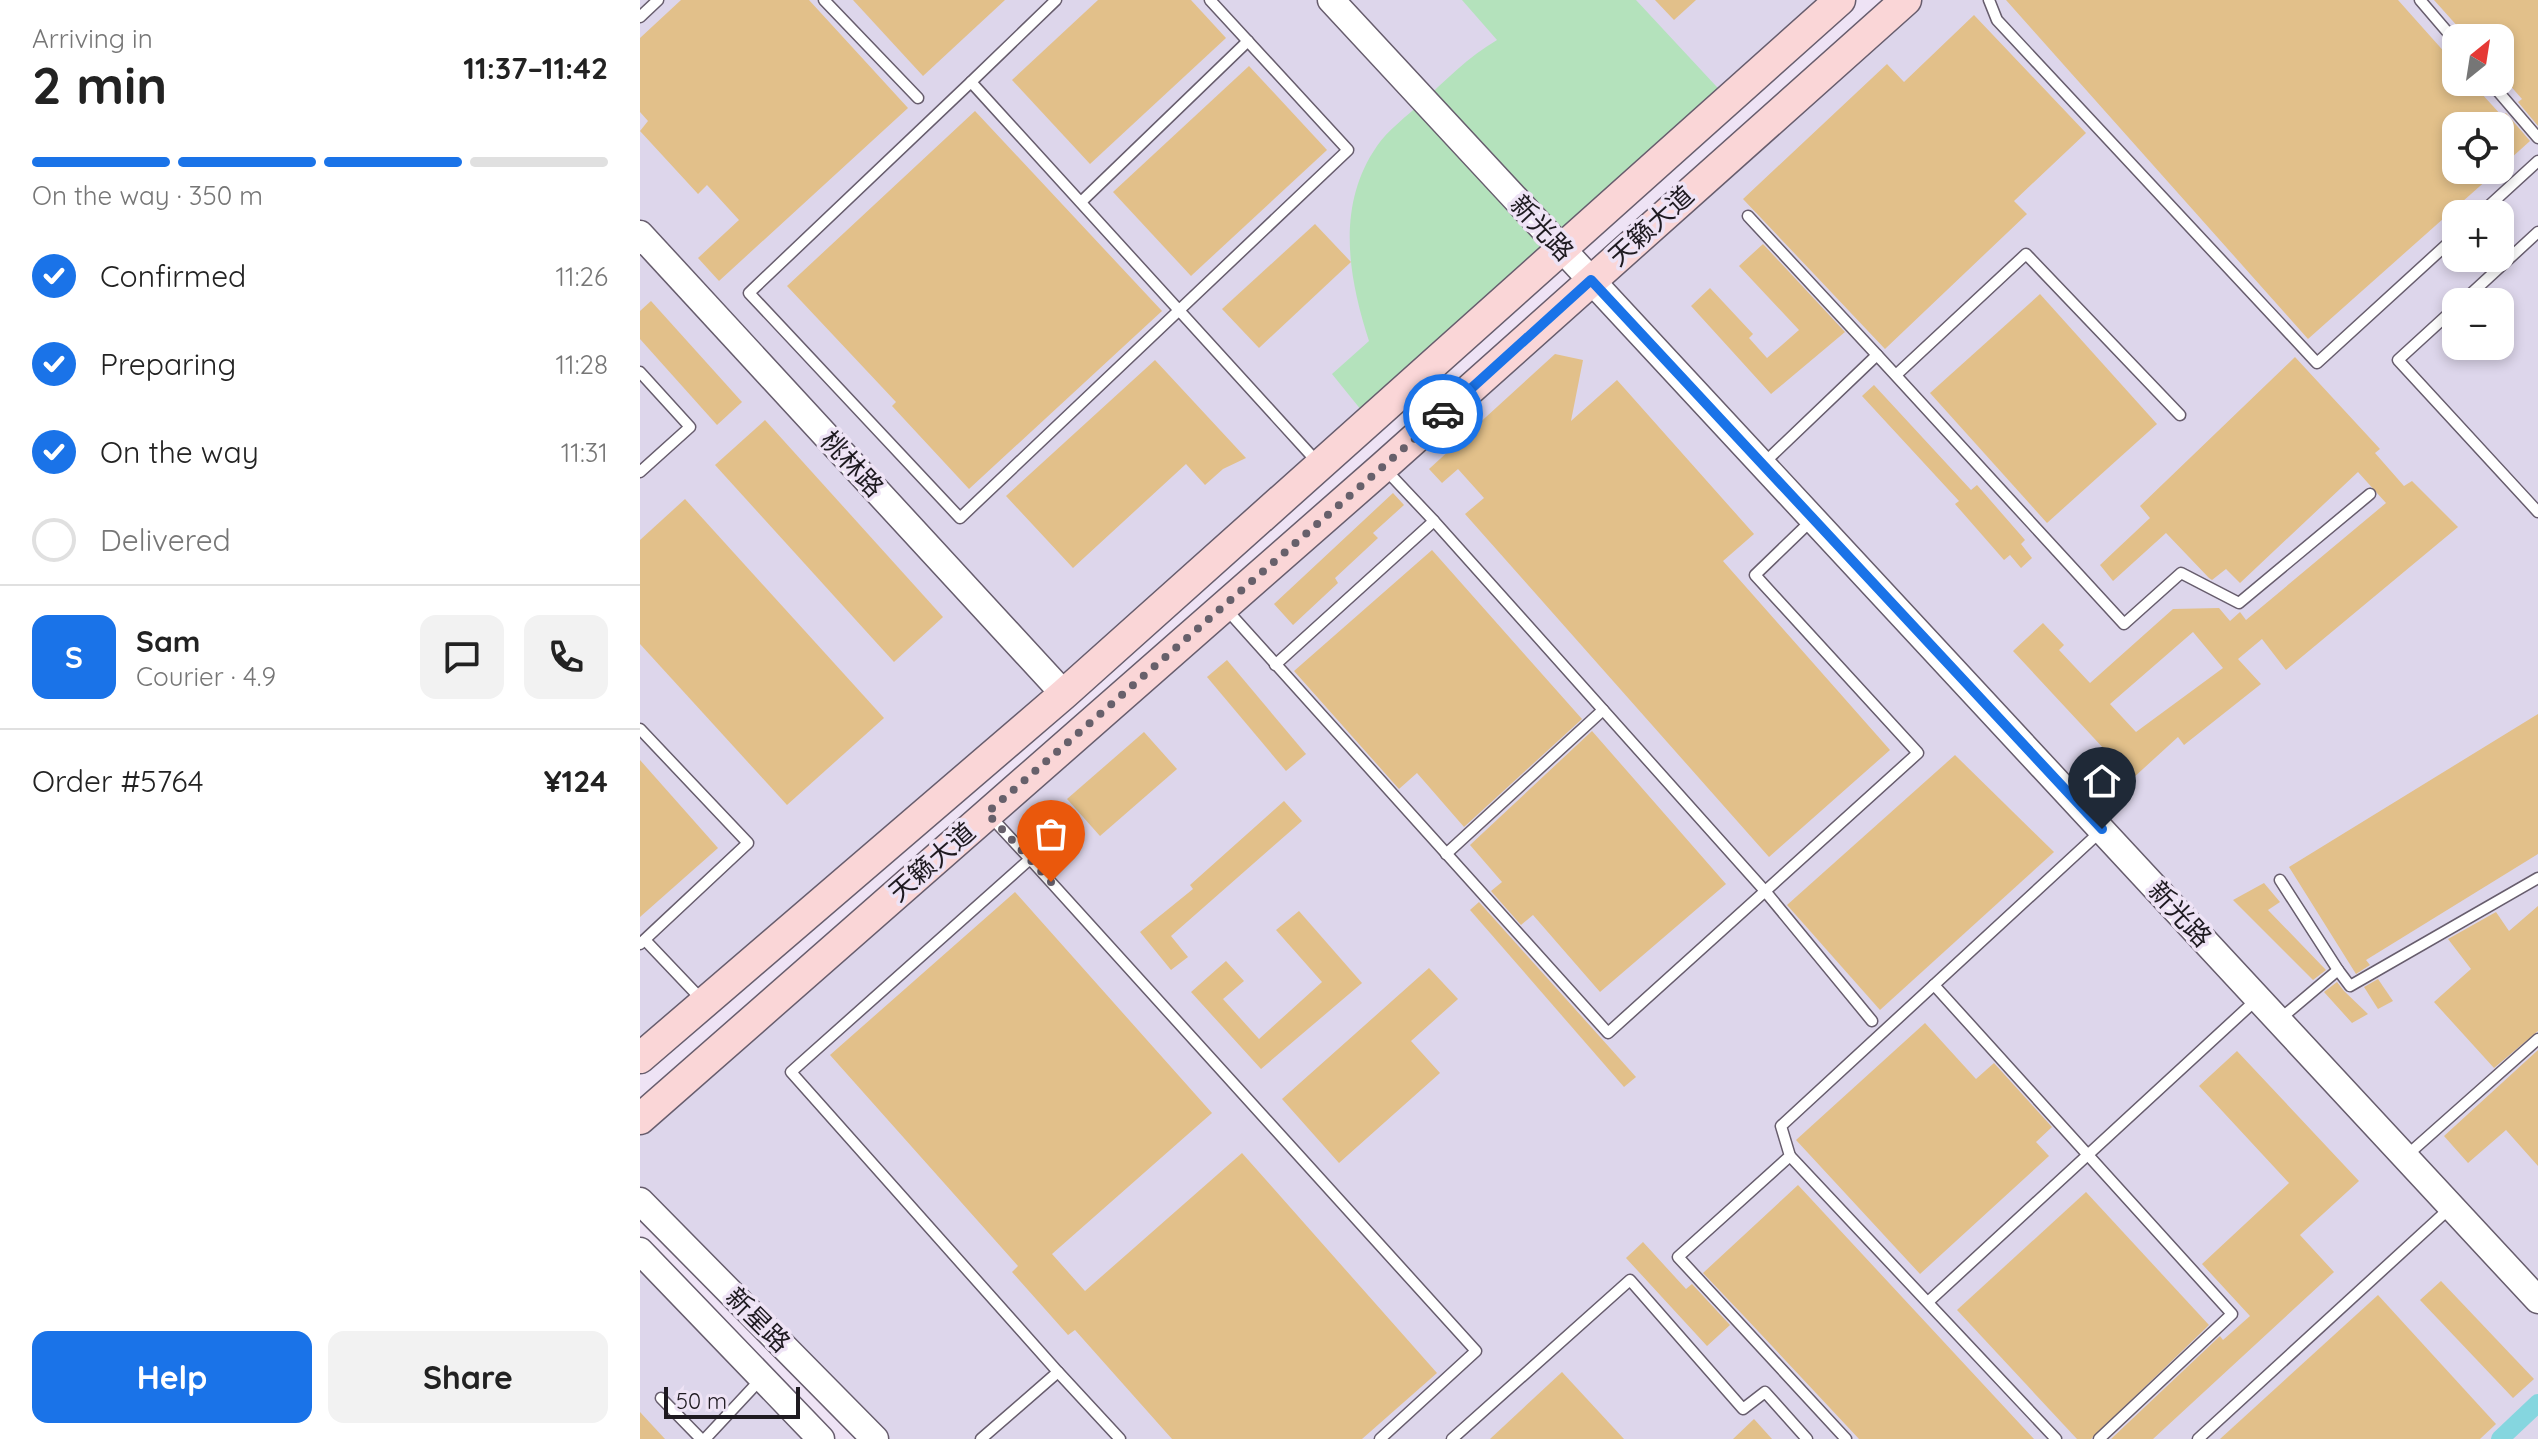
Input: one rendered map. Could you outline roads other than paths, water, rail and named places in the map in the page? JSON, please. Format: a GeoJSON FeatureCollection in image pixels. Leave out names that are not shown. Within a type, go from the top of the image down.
{"type":"FeatureCollection","features":[{"type":"Feature","properties":{"kind":"main road","name":"天籁大道"},"geometry":{"type":"LineString","coordinates":[[640,1058],[1064,694],[1840,0]]}},
{"type":"Feature","properties":{"kind":"main road","name":"天籁大道"},"geometry":{"type":"LineString","coordinates":[[640,1119],[1222,605],[1383,467],[1906,0]]}},
{"type":"Feature","properties":{"kind":"street","name":"新光路"},"geometry":{"type":"LineString","coordinates":[[1331,0],[2538,1300]]}},
{"type":"Feature","properties":{"kind":"street","name":"桃林路"},"geometry":{"type":"LineString","coordinates":[[640,234],[1064,694]]}},
{"type":"Feature","properties":{"kind":"street","name":"新星路"},"geometry":{"type":"LineString","coordinates":[[640,1201],[875,1439]]}},
{"type":"Feature","properties":{"kind":"street","name":"新星路"},"geometry":{"type":"LineString","coordinates":[[640,1251],[821,1439]]}},
{"type":"Feature","properties":{"kind":"lane"},"geometry":{"type":"LineString","coordinates":[[640,17],[658,0]]}},
{"type":"Feature","properties":{"kind":"lane"},"geometry":{"type":"LineString","coordinates":[[824,0],[918,98]]}},
{"type":"Feature","properties":{"kind":"lane"},"geometry":{"type":"LineString","coordinates":[[1056,0],[749,293],[960,518],[1348,150],[1210,0]]}},
{"type":"Feature","properties":{"kind":"lane"},"geometry":{"type":"LineString","coordinates":[[1989,0],[1997,20],[2317,363],[2442,249]]}},
{"type":"Feature","properties":{"kind":"lane"},"geometry":{"type":"LineString","coordinates":[[2420,0],[2442,26]]}},
{"type":"Feature","properties":{"kind":"lane"},"geometry":{"type":"LineString","coordinates":[[1081,202],[1248,41]]}},
{"type":"Feature","properties":{"kind":"lane"},"geometry":{"type":"LineString","coordinates":[[971,82],[1320,465]]}},
{"type":"Feature","properties":{"kind":"lane"},"geometry":{"type":"LineString","coordinates":[[2502,96],[2538,138]]}},
{"type":"Feature","properties":{"kind":"lane"},"geometry":{"type":"LineString","coordinates":[[2495,200],[2538,161]]}},
{"type":"Feature","properties":{"kind":"lane"},"geometry":{"type":"LineString","coordinates":[[1748,216],[2124,624],[2181,573],[2239,603],[2370,494]]}},
{"type":"Feature","properties":{"kind":"lane"},"geometry":{"type":"LineString","coordinates":[[2477,288],[2538,232]]}},
{"type":"Feature","properties":{"kind":"lane"},"geometry":{"type":"LineString","coordinates":[[1896,375],[2026,254],[2180,415]]}},
{"type":"Feature","properties":{"kind":"lane"},"geometry":{"type":"LineString","coordinates":[[2442,320],[2398,360],[2538,512]]}},
{"type":"Feature","properties":{"kind":"lane"},"geometry":{"type":"LineString","coordinates":[[1762,464],[1877,355]]}},
{"type":"Feature","properties":{"kind":"lane"},"geometry":{"type":"LineString","coordinates":[[640,372],[690,427],[640,472]]}},
{"type":"Feature","properties":{"kind":"lane"},"geometry":{"type":"LineString","coordinates":[[1383,467],[1765,891],[1872,1021]]}},
{"type":"Feature","properties":{"kind":"lane"},"geometry":{"type":"LineString","coordinates":[[1222,605],[1608,1033],[1918,753],[1755,575],[1813,519]]}},
{"type":"Feature","properties":{"kind":"lane"},"geometry":{"type":"LineString","coordinates":[[1275,665],[1434,521]]}},
{"type":"Feature","properties":{"kind":"lane"},"geometry":{"type":"LineString","coordinates":[[1446,854],[1603,710]]}},
{"type":"Feature","properties":{"kind":"lane"},"geometry":{"type":"LineString","coordinates":[[640,729],[748,843],[642,942],[704,1003]]}},
{"type":"Feature","properties":{"kind":"lane"},"geometry":{"type":"LineString","coordinates":[[987,813],[1476,1351],[1380,1439]]}},
{"type":"Feature","properties":{"kind":"lane"},"geometry":{"type":"LineString","coordinates":[[2056,1439],[1790,1156],[1781,1126],[2102,829]]}},
{"type":"Feature","properties":{"kind":"lane"},"geometry":{"type":"LineString","coordinates":[[1030,859],[791,1072],[1120,1439]]}},
{"type":"Feature","properties":{"kind":"lane"},"geometry":{"type":"LineString","coordinates":[[2280,880],[2350,986],[2538,878]]}},
{"type":"Feature","properties":{"kind":"lane"},"geometry":{"type":"LineString","coordinates":[[2279,1020],[2338,970]]}},
{"type":"Feature","properties":{"kind":"lane"},"geometry":{"type":"LineString","coordinates":[[1934,985],[2232,1314],[2099,1439]]}},
{"type":"Feature","properties":{"kind":"lane"},"geometry":{"type":"LineString","coordinates":[[1928,1302],[2258,998]]}},
{"type":"Feature","properties":{"kind":"lane"},"geometry":{"type":"LineString","coordinates":[[2405,1157],[2538,1039]]}},
{"type":"Feature","properties":{"kind":"lane"},"geometry":{"type":"LineString","coordinates":[[1790,1156],[1678,1257],[1846,1439]]}},
{"type":"Feature","properties":{"kind":"lane"},"geometry":{"type":"LineString","coordinates":[[2198,1439],[2451,1207]]}},
{"type":"Feature","properties":{"kind":"lane"},"geometry":{"type":"LineString","coordinates":[[1452,1439],[1630,1280],[1743,1409],[1765,1392],[1807,1439]]}},
{"type":"Feature","properties":{"kind":"lane"},"geometry":{"type":"LineString","coordinates":[[981,1439],[1058,1372]]}},
{"type":"Feature","properties":{"kind":"lane"},"geometry":{"type":"LineString","coordinates":[[661,1398],[703,1439],[762,1378]]}},
{"type":"Feature","properties":{"kind":"waterway"},"geometry":{"type":"LineString","coordinates":[[2500,1439],[2538,1403]]}}]}
